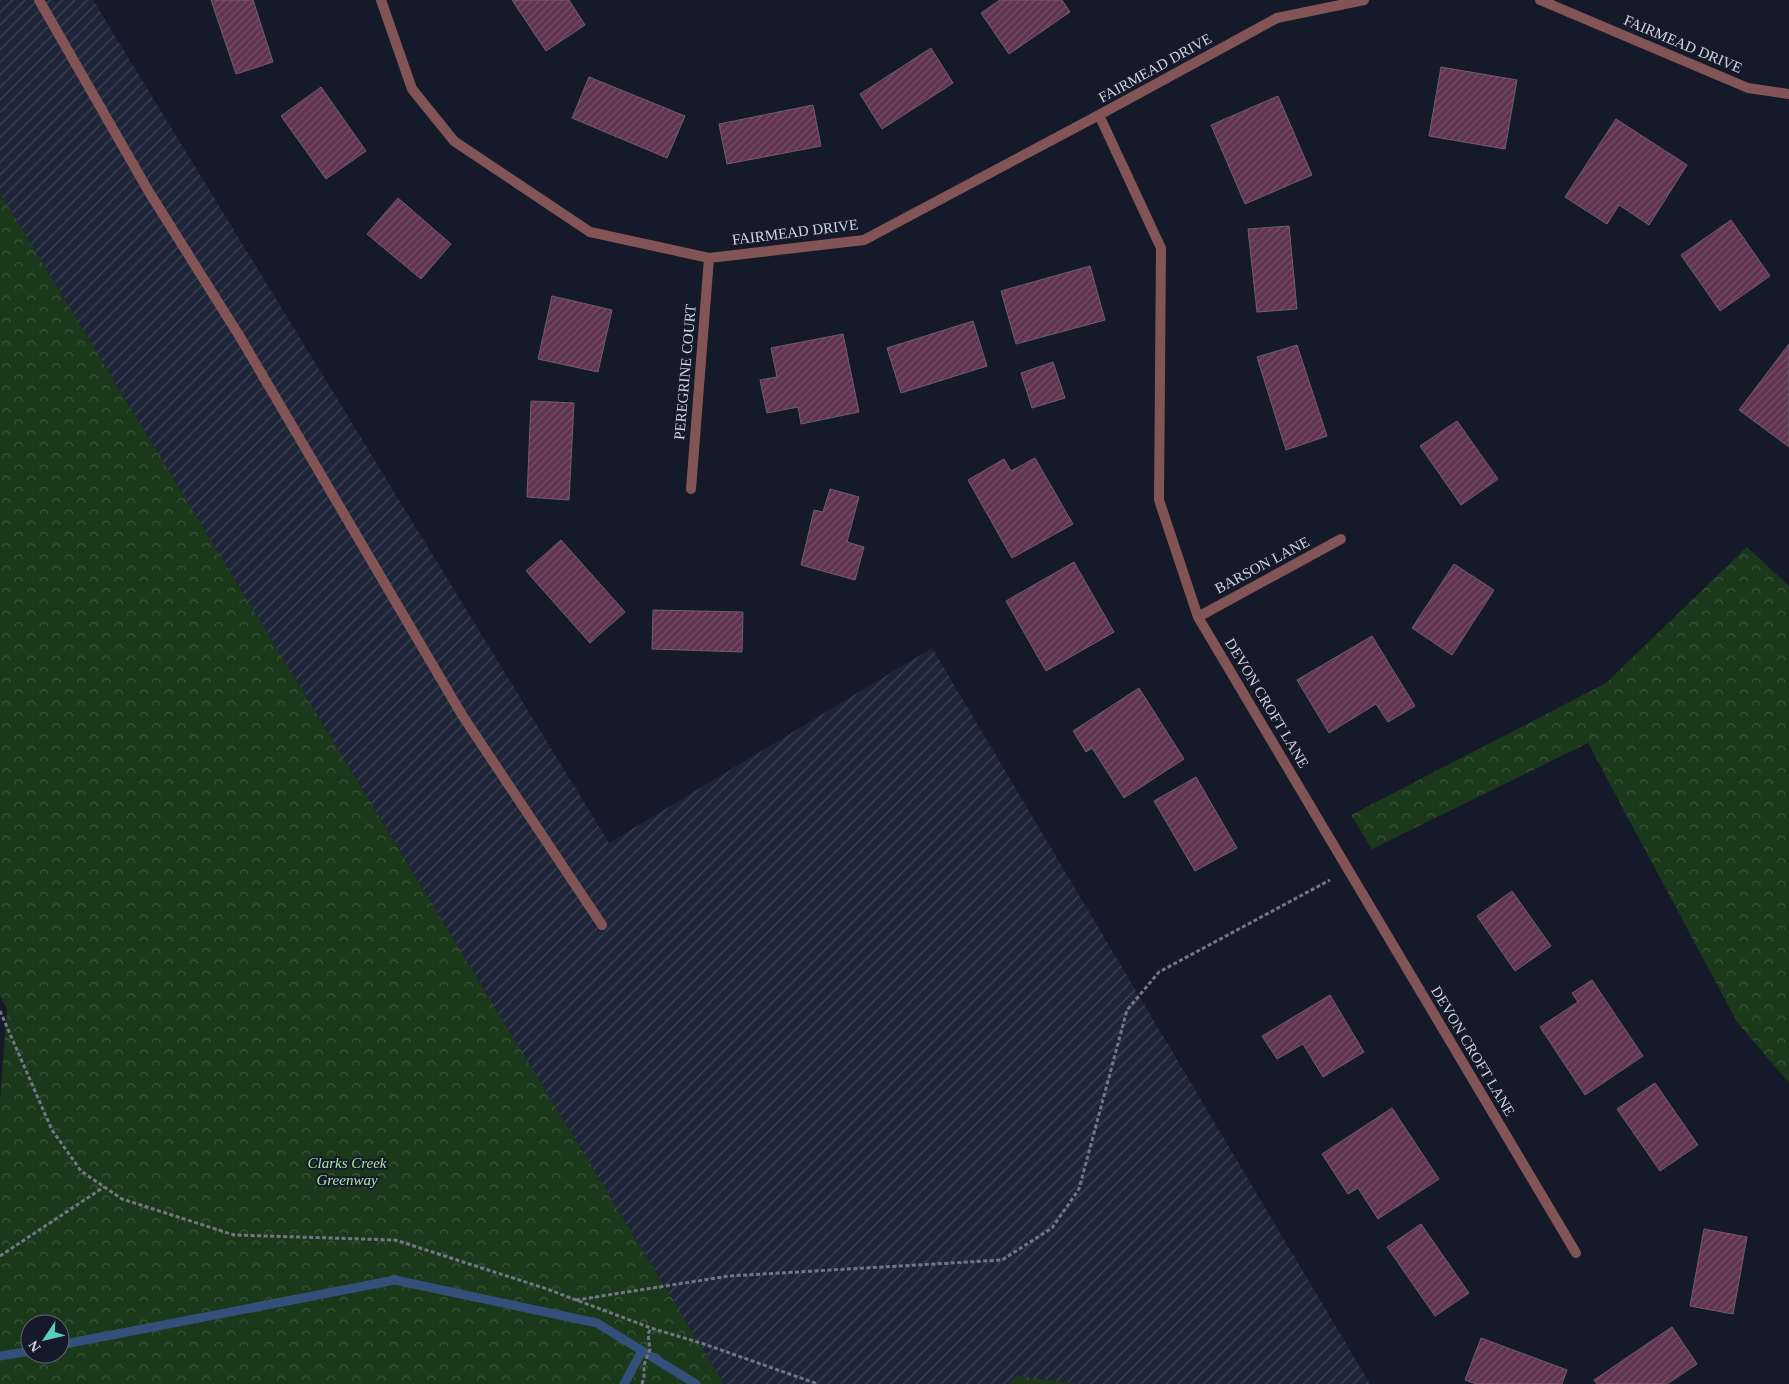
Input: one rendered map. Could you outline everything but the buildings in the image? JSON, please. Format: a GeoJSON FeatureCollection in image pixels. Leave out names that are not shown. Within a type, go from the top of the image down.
{"type":"FeatureCollection","features":[{"type":"Feature","properties":{"kind":"street"},"geometry":{"type":"LineString","coordinates":[[39,0],[148,192],[240,337],[462,715],[602,925]]}},
{"type":"Feature","properties":{"kind":"street","name":"FAIRMEAD DRIVE"},"geometry":{"type":"LineString","coordinates":[[380,0],[412,90],[454,141],[590,232],[710,258],[864,240],[1100,115],[1277,18],[1364,0]]}},
{"type":"Feature","properties":{"kind":"street","name":"FAIRMEAD DRIVE"},"geometry":{"type":"LineString","coordinates":[[1540,0],[1748,88],[1789,94]]}},
{"type":"Feature","properties":{"kind":"street","name":"DEVON CROFT LANE"},"geometry":{"type":"LineString","coordinates":[[1100,115],[1161,248],[1159,500],[1198,617],[1576,1253]]}},
{"type":"Feature","properties":{"kind":"street","name":"PEREGRINE COURT"},"geometry":{"type":"LineString","coordinates":[[691,488],[710,258]]}},
{"type":"Feature","properties":{"kind":"street","name":"BARSON LANE"},"geometry":{"type":"LineString","coordinates":[[1198,617],[1341,539]]}},
{"type":"Feature","properties":{"kind":"path"},"geometry":{"type":"LineString","coordinates":[[576,1300],[729,1276],[1002,1260],[1052,1228],[1079,1189],[1127,1010],[1160,972],[1349,871]]}},
{"type":"Feature","properties":{"kind":"path"},"geometry":{"type":"LineString","coordinates":[[0,1011],[52,1130],[81,1171],[122,1199],[234,1235],[395,1240],[576,1300],[651,1328],[704,1344],[818,1384]]}},
{"type":"Feature","properties":{"kind":"path"},"geometry":{"type":"LineString","coordinates":[[0,1256],[104,1187]]}},
{"type":"Feature","properties":{"kind":"path"},"geometry":{"type":"LineString","coordinates":[[642,1384],[644,1365],[650,1349],[648,1334],[651,1328]]}},
{"type":"Feature","properties":{"kind":"shaded area"},"geometry":{"type":"Polygon","coordinates":[[[0,0],[93,0],[609,843],[932,648],[1370,1384],[1081,1384],[1017,1376],[1008,1384],[724,1384],[0,193],[0,0]]]}},
{"type":"Feature","properties":{"kind":"green space","name":"Clarks Creek Greenway"},"geometry":{"type":"Polygon","coordinates":[[[0,193],[724,1384],[0,1384],[0,1100],[7,1009],[0,996],[0,193]]]}},
{"type":"Feature","properties":{"kind":"green space"},"geometry":{"type":"Polygon","coordinates":[[[1747,547],[1789,586],[1789,1083],[1737,1022],[1588,743],[1372,849],[1351,815],[1606,683],[1747,547]]]}},
{"type":"Feature","properties":{"kind":"green space"},"geometry":{"type":"Polygon","coordinates":[[[1017,1376],[1081,1384],[1008,1384],[1017,1376]]]}},
{"type":"Feature","properties":{"kind":"waterway"},"geometry":{"type":"LineString","coordinates":[[70,1343],[395,1280],[597,1323],[696,1384]]}},
{"type":"Feature","properties":{"kind":"waterway"},"geometry":{"type":"LineString","coordinates":[[624,1384],[642,1351]]}},
{"type":"Feature","properties":{"kind":"waterway"},"geometry":{"type":"LineString","coordinates":[[0,1356],[20,1353]]}}]}
